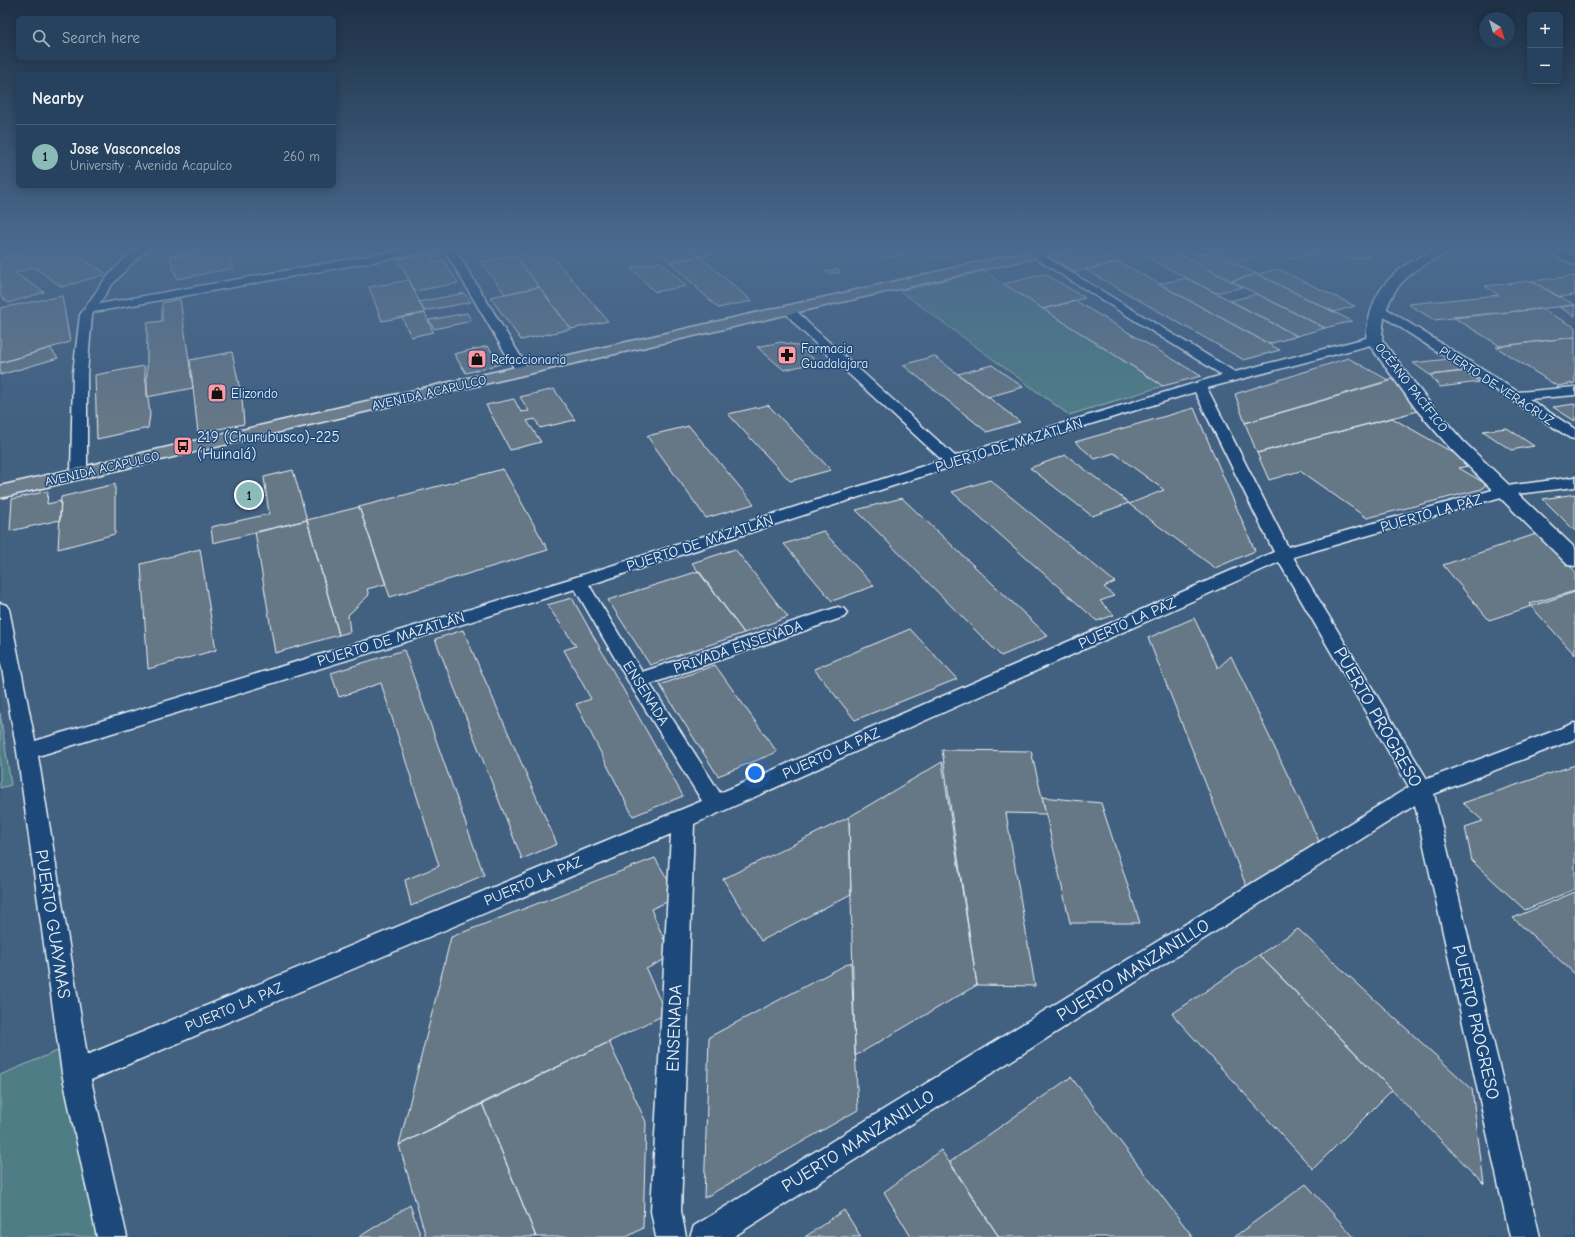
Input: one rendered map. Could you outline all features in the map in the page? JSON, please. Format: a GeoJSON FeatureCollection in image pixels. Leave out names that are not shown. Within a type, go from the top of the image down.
{"type":"FeatureCollection","features":[{"type":"Feature","properties":{"kind":"main road","name":"AVENIDA ACAPULCO"},"geometry":{"type":"LineString","coordinates":[[0,483],[80,468],[800,304]]}},
{"type":"Feature","properties":{"kind":"main road","name":"AVENIDA ACAPULCO"},"geometry":{"type":"LineString","coordinates":[[520,367],[815,304]]}},
{"type":"Feature","properties":{"kind":"main road","name":"AVENIDA ACAPULCO"},"geometry":{"type":"LineString","coordinates":[[0,492],[80,468]]}},
{"type":"Feature","properties":{"kind":"street"},"geometry":{"type":"LineString","coordinates":[[80,468],[80,373],[86,315],[94,304]]}},
{"type":"Feature","properties":{"kind":"street"},"geometry":{"type":"LineString","coordinates":[[91,309],[120,304]]}},
{"type":"Feature","properties":{"kind":"street"},"geometry":{"type":"LineString","coordinates":[[482,304],[520,367]]}},
{"type":"Feature","properties":{"kind":"street"},"geometry":{"type":"LineString","coordinates":[[1121,304],[1233,376]]}},
{"type":"Feature","properties":{"kind":"street","name":"OCÉANO PACÍFICO"},"geometry":{"type":"LineString","coordinates":[[1381,304],[1374,340],[1422,405],[1457,445],[1507,491],[1575,560]]}},
{"type":"Feature","properties":{"kind":"street","name":"PUERTO DE VERACRUZ"},"geometry":{"type":"LineString","coordinates":[[1379,308],[1575,435]]}},
{"type":"Feature","properties":{"kind":"street"},"geometry":{"type":"LineString","coordinates":[[789,310],[804,326],[952,462]]}},
{"type":"Feature","properties":{"kind":"street","name":"PUERTO DE MAZATLÁN"},"geometry":{"type":"LineString","coordinates":[[27,751],[579,582],[952,462],[1199,386],[1374,340]]}},
{"type":"Feature","properties":{"kind":"street","name":"PUERTO PROGRESO"},"geometry":{"type":"LineString","coordinates":[[1199,386],[1283,554],[1422,790],[1525,1237]]}},
{"type":"Feature","properties":{"kind":"street"},"geometry":{"type":"LineString","coordinates":[[1517,396],[1575,391]]}},
{"type":"Feature","properties":{"kind":"street","name":"PUERTO LA PAZ"},"geometry":{"type":"LineString","coordinates":[[76,1073],[683,819],[1283,554],[1507,491],[1575,482]]}},
{"type":"Feature","properties":{"kind":"street","name":"ENSENADA"},"geometry":{"type":"LineString","coordinates":[[579,582],[638,682],[716,804]]}},
{"type":"Feature","properties":{"kind":"street","name":"PUERTO GUAYMAS"},"geometry":{"type":"LineString","coordinates":[[0,609],[27,751],[76,1073],[112,1237]]}},
{"type":"Feature","properties":{"kind":"street","name":"PRIVADA ENSENADA"},"geometry":{"type":"LineString","coordinates":[[638,682],[838,613]]}},
{"type":"Feature","properties":{"kind":"street","name":"PUERTO MANZANILLO"},"geometry":{"type":"LineString","coordinates":[[704,1237],[1422,790],[1575,732]]}},
{"type":"Feature","properties":{"kind":"street","name":"ENSENADA"},"geometry":{"type":"LineString","coordinates":[[671,1237],[666,1211],[683,819]]}},
{"type":"Feature","properties":{"kind":"shaded area"},"geometry":{"type":"Polygon","coordinates":[[[0,304],[1575,304],[1575,1237],[0,1237],[0,304]]]}},
{"type":"Feature","properties":{"kind":"green space"},"geometry":{"type":"Polygon","coordinates":[[[917,304],[1035,304],[1163,386],[1069,415],[917,304]]]}},
{"type":"Feature","properties":{"kind":"green space"},"geometry":{"type":"Polygon","coordinates":[[[0,713],[11,785],[0,788],[0,713]]]}},
{"type":"Feature","properties":{"kind":"green space"},"geometry":{"type":"Polygon","coordinates":[[[72,1045],[111,1237],[0,1237],[0,1075],[72,1045]]]}},
{"type":"Feature","properties":{"kind":"building"},"geometry":{"type":"Polygon","coordinates":[[[22,304],[63,304],[70,342],[0,363],[0,308],[22,304]]]}},
{"type":"Feature","properties":{"kind":"building"},"geometry":{"type":"Polygon","coordinates":[[[162,304],[181,304],[193,388],[147,397],[147,323],[162,321],[162,304]]]}},
{"type":"Feature","properties":{"kind":"building"},"geometry":{"type":"Polygon","coordinates":[[[375,304],[421,304],[425,313],[382,321],[375,304]]]}},
{"type":"Feature","properties":{"kind":"building"},"geometry":{"type":"Polygon","coordinates":[[[420,304],[462,304],[424,311],[420,304]]]}},
{"type":"Feature","properties":{"kind":"building"},"geometry":{"type":"Polygon","coordinates":[[[495,304],[552,304],[571,329],[521,340],[495,304]]]}},
{"type":"Feature","properties":{"kind":"building"},"geometry":{"type":"Polygon","coordinates":[[[552,304],[593,304],[608,321],[571,329],[552,304]]]}},
{"type":"Feature","properties":{"kind":"building"},"geometry":{"type":"Polygon","coordinates":[[[714,304],[739,304],[718,308],[714,304]]]}},
{"type":"Feature","properties":{"kind":"building"},"geometry":{"type":"Polygon","coordinates":[[[1035,304],[1063,304],[1043,309],[1035,304]]]}},
{"type":"Feature","properties":{"kind":"building"},"geometry":{"type":"Polygon","coordinates":[[[1065,304],[1081,304],[1201,376],[1163,386],[1043,309],[1065,304]]]}},
{"type":"Feature","properties":{"kind":"building"},"geometry":{"type":"Polygon","coordinates":[[[1145,304],[1195,304],[1280,350],[1244,360],[1145,304]]]}},
{"type":"Feature","properties":{"kind":"building"},"geometry":{"type":"Polygon","coordinates":[[[1195,304],[1236,304],[1297,336],[1269,344],[1195,304]]]}},
{"type":"Feature","properties":{"kind":"building"},"geometry":{"type":"Polygon","coordinates":[[[1235,304],[1276,304],[1325,328],[1297,336],[1235,304]]]}},
{"type":"Feature","properties":{"kind":"building"},"geometry":{"type":"Polygon","coordinates":[[[1276,304],[1317,304],[1352,321],[1325,328],[1276,304]]]}},
{"type":"Feature","properties":{"kind":"building"},"geometry":{"type":"Polygon","coordinates":[[[1317,304],[1350,304],[1355,306],[1334,312],[1317,304]]]}},
{"type":"Feature","properties":{"kind":"building"},"geometry":{"type":"Polygon","coordinates":[[[1408,304],[1573,304],[1575,305],[1434,320],[1408,304]]]}},
{"type":"Feature","properties":{"kind":"building"},"geometry":{"type":"Polygon","coordinates":[[[1575,305],[1575,316],[1559,307],[1575,305]]]}},
{"type":"Feature","properties":{"kind":"building"},"geometry":{"type":"Polygon","coordinates":[[[1541,309],[1575,327],[1575,337],[1500,346],[1453,317],[1541,309]]]}},
{"type":"Feature","properties":{"kind":"building"},"geometry":{"type":"Polygon","coordinates":[[[425,313],[433,332],[411,337],[402,317],[425,313]]]}},
{"type":"Feature","properties":{"kind":"building"},"geometry":{"type":"Polygon","coordinates":[[[467,313],[472,321],[434,329],[429,320],[467,313]]]}},
{"type":"Feature","properties":{"kind":"building"},"geometry":{"type":"Polygon","coordinates":[[[1575,337],[1575,383],[1557,386],[1496,347],[1575,337]]]}},
{"type":"Feature","properties":{"kind":"building","name":"Farmacia Guadalajara"},"geometry":{"type":"Polygon","coordinates":[[[781,342],[796,345],[818,362],[784,370],[757,347],[781,342]]]}},
{"type":"Feature","properties":{"kind":"building","name":"Refaccionaria"},"geometry":{"type":"Polygon","coordinates":[[[488,346],[500,364],[466,373],[454,354],[488,346]]]}},
{"type":"Feature","properties":{"kind":"building"},"geometry":{"type":"Polygon","coordinates":[[[50,348],[58,358],[0,375],[0,363],[50,348]]]}},
{"type":"Feature","properties":{"kind":"building","name":"Elizondo"},"geometry":{"type":"Polygon","coordinates":[[[232,352],[242,399],[244,424],[198,433],[190,360],[232,352]]]}},
{"type":"Feature","properties":{"kind":"building"},"geometry":{"type":"Polygon","coordinates":[[[934,356],[1020,422],[987,432],[903,365],[934,356]]]}},
{"type":"Feature","properties":{"kind":"building"},"geometry":{"type":"Polygon","coordinates":[[[1348,358],[1390,381],[1245,423],[1235,394],[1348,358]]]}},
{"type":"Feature","properties":{"kind":"building"},"geometry":{"type":"Polygon","coordinates":[[[1449,359],[1468,371],[1430,375],[1413,363],[1449,359]]]}},
{"type":"Feature","properties":{"kind":"building"},"geometry":{"type":"Polygon","coordinates":[[[992,365],[1023,387],[988,397],[958,374],[992,365]]]}},
{"type":"Feature","properties":{"kind":"building"},"geometry":{"type":"Polygon","coordinates":[[[144,366],[150,414],[148,428],[97,439],[95,375],[144,366]]]}},
{"type":"Feature","properties":{"kind":"building"},"geometry":{"type":"Polygon","coordinates":[[[1462,371],[1479,382],[1440,387],[1430,375],[1462,371]]]}},
{"type":"Feature","properties":{"kind":"building"},"geometry":{"type":"Polygon","coordinates":[[[1397,378],[1422,410],[1257,453],[1245,423],[1397,378]]]}},
{"type":"Feature","properties":{"kind":"building"},"geometry":{"type":"Polygon","coordinates":[[[554,389],[575,420],[540,428],[535,419],[527,421],[541,442],[510,450],[486,405],[514,399],[521,412],[529,411],[520,397],[554,389]]]}},
{"type":"Feature","properties":{"kind":"building"},"geometry":{"type":"Polygon","coordinates":[[[1575,404],[1575,421],[1553,407],[1575,404]]]}},
{"type":"Feature","properties":{"kind":"building"},"geometry":{"type":"Polygon","coordinates":[[[768,405],[831,470],[790,481],[728,414],[768,405]]]}},
{"type":"Feature","properties":{"kind":"building"},"geometry":{"type":"Polygon","coordinates":[[[1194,408],[1255,551],[1215,568],[1129,504],[1164,490],[1114,453],[1095,459],[1075,442],[1194,408]]]}},
{"type":"Feature","properties":{"kind":"building"},"geometry":{"type":"Polygon","coordinates":[[[1392,418],[1459,456],[1468,466],[1459,468],[1486,484],[1482,489],[1367,518],[1300,471],[1269,480],[1257,453],[1392,418]]]}},
{"type":"Feature","properties":{"kind":"building"},"geometry":{"type":"Polygon","coordinates":[[[689,426],[754,504],[706,518],[647,436],[689,426]]]}},
{"type":"Feature","properties":{"kind":"building"},"geometry":{"type":"Polygon","coordinates":[[[1507,428],[1534,446],[1511,450],[1483,431],[1507,428]]]}},
{"type":"Feature","properties":{"kind":"building"},"geometry":{"type":"Polygon","coordinates":[[[1066,455],[1129,503],[1092,516],[1030,468],[1066,455]]]}},
{"type":"Feature","properties":{"kind":"building"},"geometry":{"type":"Polygon","coordinates":[[[503,469],[548,550],[390,597],[359,507],[503,469]]]}},
{"type":"Feature","properties":{"kind":"building"},"geometry":{"type":"Polygon","coordinates":[[[293,470],[307,520],[213,543],[211,527],[269,514],[264,477],[293,470]]]}},
{"type":"Feature","properties":{"kind":"building"},"geometry":{"type":"Polygon","coordinates":[[[990,480],[1115,582],[1104,587],[1114,596],[1100,601],[1114,615],[1097,621],[952,492],[990,480]]]}},
{"type":"Feature","properties":{"kind":"building"},"geometry":{"type":"Polygon","coordinates":[[[115,484],[115,534],[58,549],[61,497],[115,484]]]}},
{"type":"Feature","properties":{"kind":"building"},"geometry":{"type":"Polygon","coordinates":[[[48,491],[47,504],[61,501],[60,520],[10,531],[12,499],[48,491]]]}},
{"type":"Feature","properties":{"kind":"building"},"geometry":{"type":"Polygon","coordinates":[[[1575,494],[1575,531],[1543,499],[1575,494]]]}},
{"type":"Feature","properties":{"kind":"building"},"geometry":{"type":"Polygon","coordinates":[[[902,498],[1048,636],[1001,656],[856,510],[902,498]]]}},
{"type":"Feature","properties":{"kind":"building"},"geometry":{"type":"Polygon","coordinates":[[[359,507],[386,584],[367,589],[369,595],[348,615],[350,632],[339,635],[307,520],[359,507]]]}},
{"type":"Feature","properties":{"kind":"building"},"geometry":{"type":"Polygon","coordinates":[[[307,520],[339,635],[275,653],[255,532],[307,520]]]}},
{"type":"Feature","properties":{"kind":"building"},"geometry":{"type":"Polygon","coordinates":[[[823,531],[874,586],[832,601],[784,544],[823,531]]]}},
{"type":"Feature","properties":{"kind":"building"},"geometry":{"type":"Polygon","coordinates":[[[1536,534],[1575,571],[1575,592],[1489,620],[1443,565],[1536,534]]]}},
{"type":"Feature","properties":{"kind":"building"},"geometry":{"type":"Polygon","coordinates":[[[200,549],[216,650],[148,669],[141,564],[200,549]]]}},
{"type":"Feature","properties":{"kind":"building"},"geometry":{"type":"Polygon","coordinates":[[[735,549],[788,617],[744,633],[692,563],[735,549]]]}},
{"type":"Feature","properties":{"kind":"building"},"geometry":{"type":"Polygon","coordinates":[[[699,571],[744,633],[650,665],[608,600],[699,571]]]}},
{"type":"Feature","properties":{"kind":"building"},"geometry":{"type":"Polygon","coordinates":[[[1575,591],[1575,655],[1529,604],[1575,591]]]}},
{"type":"Feature","properties":{"kind":"building"},"geometry":{"type":"Polygon","coordinates":[[[572,598],[683,796],[633,816],[576,704],[591,699],[564,650],[576,646],[547,605],[572,598]]]}},
{"type":"Feature","properties":{"kind":"building"},"geometry":{"type":"Polygon","coordinates":[[[1194,618],[1218,668],[1231,656],[1319,841],[1247,888],[1148,638],[1194,618]]]}},
{"type":"Feature","properties":{"kind":"building"},"geometry":{"type":"Polygon","coordinates":[[[910,629],[957,679],[855,720],[814,669],[910,629]]]}},
{"type":"Feature","properties":{"kind":"building"},"geometry":{"type":"Polygon","coordinates":[[[463,630],[557,844],[522,859],[435,639],[463,630]]]}},
{"type":"Feature","properties":{"kind":"building"},"geometry":{"type":"Polygon","coordinates":[[[404,650],[484,875],[411,906],[405,880],[439,866],[381,683],[339,697],[331,673],[404,650]]]}},
{"type":"Feature","properties":{"kind":"building"},"geometry":{"type":"Polygon","coordinates":[[[715,665],[777,752],[718,776],[660,685],[715,665]]]}},
{"type":"Feature","properties":{"kind":"building"},"geometry":{"type":"Polygon","coordinates":[[[942,750],[1031,751],[1046,814],[1006,813],[1035,986],[977,985],[942,750]]]}},
{"type":"Feature","properties":{"kind":"building"},"geometry":{"type":"Polygon","coordinates":[[[942,762],[977,985],[855,1056],[849,817],[942,762]]]}},
{"type":"Feature","properties":{"kind":"building"},"geometry":{"type":"Polygon","coordinates":[[[1575,765],[1575,889],[1525,910],[1472,861],[1465,827],[1483,821],[1463,803],[1575,765]]]}},
{"type":"Feature","properties":{"kind":"building"},"geometry":{"type":"Polygon","coordinates":[[[1042,797],[1101,803],[1140,923],[1070,923],[1042,797]]]}},
{"type":"Feature","properties":{"kind":"building"},"geometry":{"type":"Polygon","coordinates":[[[849,817],[851,894],[761,941],[723,879],[849,817]]]}},
{"type":"Feature","properties":{"kind":"building"},"geometry":{"type":"Polygon","coordinates":[[[655,858],[678,897],[651,909],[671,956],[646,969],[666,1014],[399,1145],[451,937],[655,858]]]}},
{"type":"Feature","properties":{"kind":"building"},"geometry":{"type":"Polygon","coordinates":[[[1575,892],[1575,974],[1513,918],[1575,892]]]}},
{"type":"Feature","properties":{"kind":"building"},"geometry":{"type":"Polygon","coordinates":[[[1298,929],[1472,1089],[1484,1184],[1259,955],[1298,929]]]}},
{"type":"Feature","properties":{"kind":"building"},"geometry":{"type":"Polygon","coordinates":[[[1259,955],[1392,1090],[1313,1169],[1172,1014],[1259,955]]]}},
{"type":"Feature","properties":{"kind":"building"},"geometry":{"type":"Polygon","coordinates":[[[851,962],[858,1110],[704,1198],[709,1037],[851,962]]]}},
{"type":"Feature","properties":{"kind":"building"},"geometry":{"type":"Polygon","coordinates":[[[609,1042],[646,1122],[643,1228],[627,1237],[536,1237],[482,1103],[609,1042]]]}},
{"type":"Feature","properties":{"kind":"building"},"geometry":{"type":"Polygon","coordinates":[[[1071,1077],[1193,1237],[999,1237],[950,1162],[1071,1077]]]}},
{"type":"Feature","properties":{"kind":"building"},"geometry":{"type":"Polygon","coordinates":[[[482,1103],[536,1237],[426,1237],[399,1145],[482,1103]]]}},
{"type":"Feature","properties":{"kind":"building"},"geometry":{"type":"Polygon","coordinates":[[[941,1150],[999,1237],[911,1237],[884,1192],[941,1150]]]}},
{"type":"Feature","properties":{"kind":"building"},"geometry":{"type":"Polygon","coordinates":[[[1306,1184],[1354,1237],[1234,1237],[1306,1184]]]}},
{"type":"Feature","properties":{"kind":"building"},"geometry":{"type":"Polygon","coordinates":[[[410,1205],[421,1237],[359,1237],[410,1205]]]}},
{"type":"Feature","properties":{"kind":"building"},"geometry":{"type":"Polygon","coordinates":[[[844,1210],[861,1237],[805,1237],[844,1210]]]}},
{"type":"Feature","properties":{"kind":"place","name":"Farmacia Guadalajara"},"geometry":{"type":"Point","coordinates":[787,355]}},
{"type":"Feature","properties":{"kind":"place","name":"Refaccionaria"},"geometry":{"type":"Point","coordinates":[477,359]}},
{"type":"Feature","properties":{"kind":"place","name":"Elizondo"},"geometry":{"type":"Point","coordinates":[217,393]}},
{"type":"Feature","properties":{"kind":"place","name":"219 (Churubusco)-225 (Huinalá)"},"geometry":{"type":"Point","coordinates":[183,446]}},
{"type":"Feature","properties":{"kind":"place","name":"Jose Vasconcelos"},"geometry":{"type":"Point","coordinates":[249,495]}}]}
